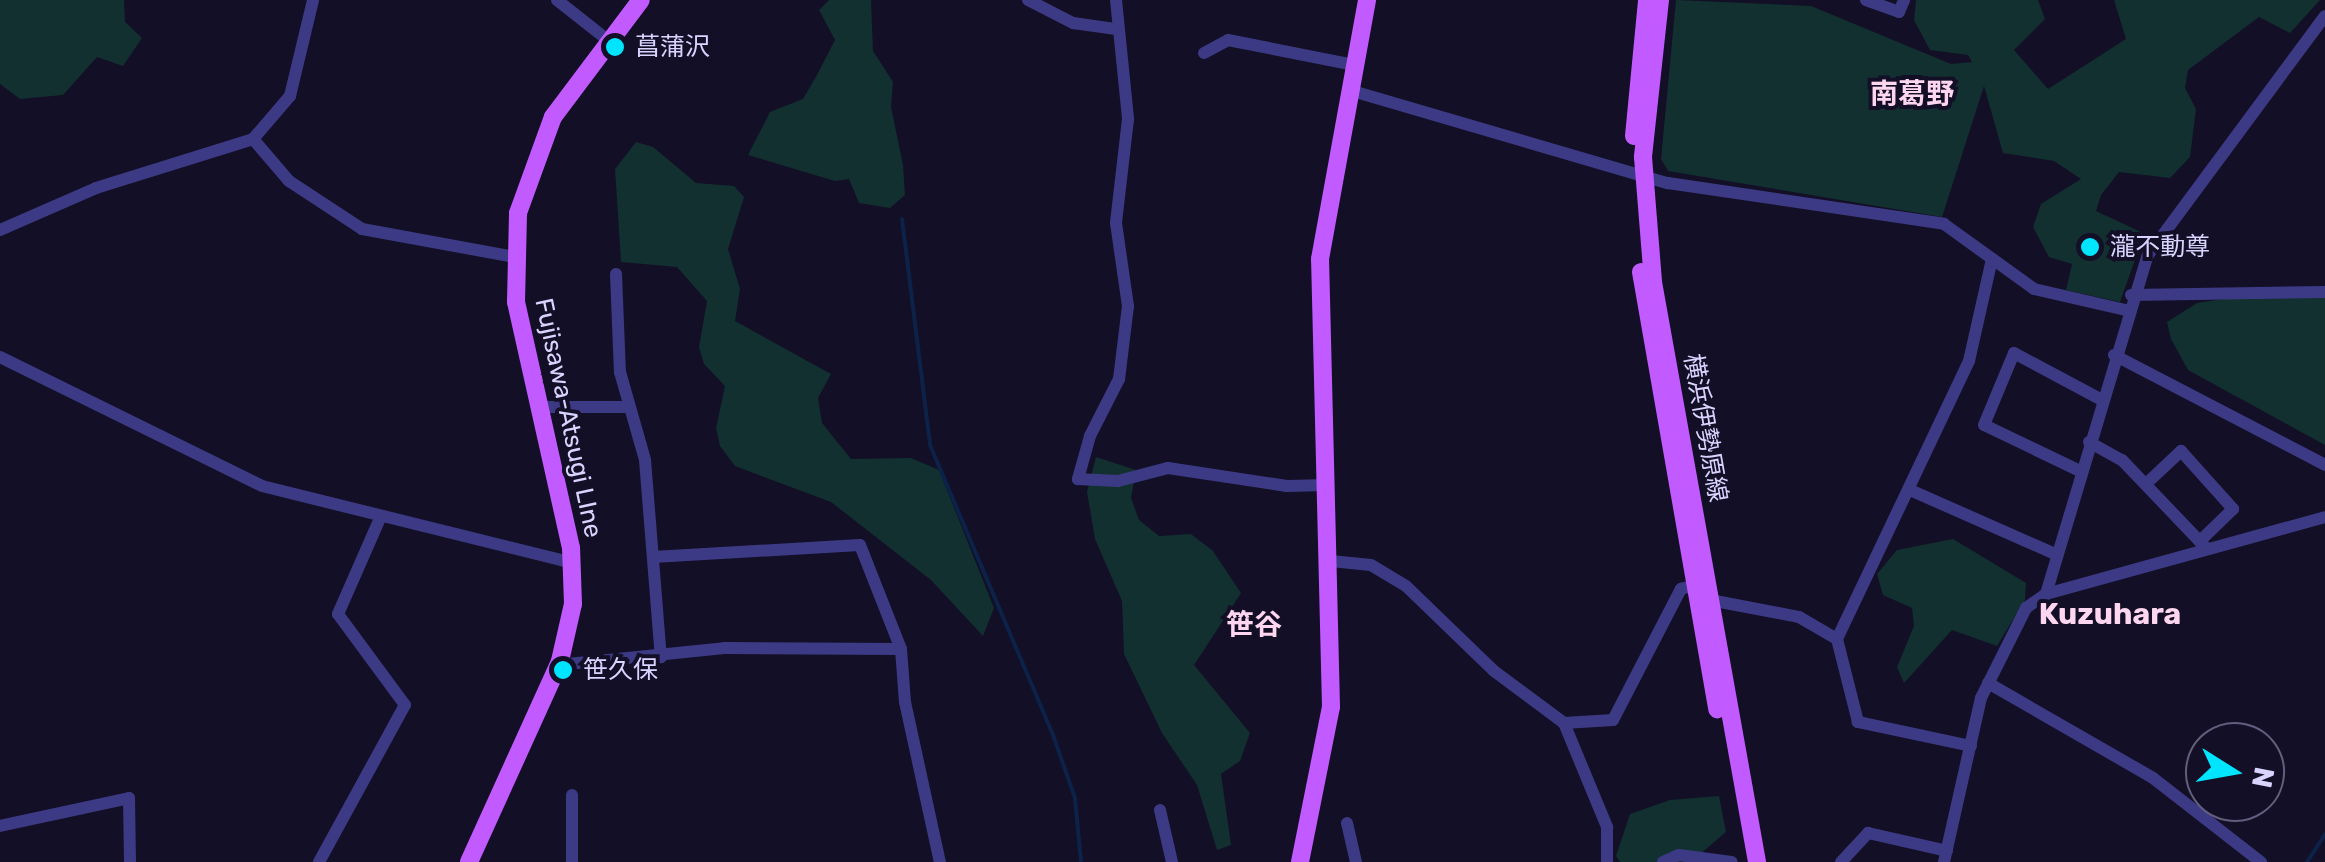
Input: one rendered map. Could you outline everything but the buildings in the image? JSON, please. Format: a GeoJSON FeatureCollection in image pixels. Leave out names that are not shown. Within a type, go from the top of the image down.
{"type":"FeatureCollection","features":[{"type":"Feature","properties":{"kind":"main road","name":"Fujisawa-Atsugi LIne"},"geometry":{"type":"LineString","coordinates":[[469,862],[558,665],[571,619],[573,563],[516,302],[514,257],[522,198],[545,132],[642,0]]}},
{"type":"Feature","properties":{"kind":"main road"},"geometry":{"type":"LineString","coordinates":[[1300,862],[1331,707],[1331,561],[1320,259],[1367,0]]}},
{"type":"Feature","properties":{"kind":"main road","name":"横浜伊勢原線"},"geometry":{"type":"LineString","coordinates":[[1647,0],[1638,173],[1643,298],[1745,862]]}},
{"type":"Feature","properties":{"kind":"main road","name":"横浜伊勢原線"},"geometry":{"type":"LineString","coordinates":[[1660,0],[1638,173],[1653,282],[1756,862]]}},
{"type":"Feature","properties":{"kind":"street"},"geometry":{"type":"LineString","coordinates":[[0,230],[96,188],[253,139],[295,83],[313,0]]}},
{"type":"Feature","properties":{"kind":"street"},"geometry":{"type":"LineString","coordinates":[[556,0],[610,41]]}},
{"type":"Feature","properties":{"kind":"street"},"geometry":{"type":"LineString","coordinates":[[1028,0],[1073,23],[1116,28]]}},
{"type":"Feature","properties":{"kind":"street"},"geometry":{"type":"LineString","coordinates":[[1116,0],[1128,119],[1116,224],[1128,306],[1119,379],[1090,436],[1078,479],[1118,481],[1168,468],[1270,484],[1328,485]]}},
{"type":"Feature","properties":{"kind":"street"},"geometry":{"type":"LineString","coordinates":[[1866,0],[1899,12],[1904,0]]}},
{"type":"Feature","properties":{"kind":"street"},"geometry":{"type":"LineString","coordinates":[[2046,594],[2054,554],[2126,310],[2148,255],[2325,16]]}},
{"type":"Feature","properties":{"kind":"street"},"geometry":{"type":"LineString","coordinates":[[1204,53],[1228,40],[1354,65]]}},
{"type":"Feature","properties":{"kind":"street"},"geometry":{"type":"LineString","coordinates":[[1349,90],[1638,173],[1944,224],[2034,289],[2126,310]]}},
{"type":"Feature","properties":{"kind":"street"},"geometry":{"type":"LineString","coordinates":[[253,139],[289,181],[349,223],[514,257]]}},
{"type":"Feature","properties":{"kind":"street"},"geometry":{"type":"LineString","coordinates":[[1971,746],[1858,722],[1837,639],[1969,361],[1992,259]]}},
{"type":"Feature","properties":{"kind":"street"},"geometry":{"type":"LineString","coordinates":[[616,274],[620,372],[644,460],[661,657]]}},
{"type":"Feature","properties":{"kind":"street"},"geometry":{"type":"LineString","coordinates":[[2131,295],[2325,292]]}},
{"type":"Feature","properties":{"kind":"street"},"geometry":{"type":"LineString","coordinates":[[2080,472],[1984,425],[2014,354],[2102,400]]}},
{"type":"Feature","properties":{"kind":"street"},"geometry":{"type":"LineString","coordinates":[[2114,355],[2325,465]]}},
{"type":"Feature","properties":{"kind":"street"},"geometry":{"type":"LineString","coordinates":[[0,357],[246,479],[573,563]]}},
{"type":"Feature","properties":{"kind":"street"},"geometry":{"type":"LineString","coordinates":[[540,408],[629,407]]}},
{"type":"Feature","properties":{"kind":"street"},"geometry":{"type":"LineString","coordinates":[[2090,442],[2147,483],[2210,552]]}},
{"type":"Feature","properties":{"kind":"street"},"geometry":{"type":"LineString","coordinates":[[2147,483],[2180,451],[2194,465],[2233,508],[2200,541]]}},
{"type":"Feature","properties":{"kind":"street"},"geometry":{"type":"LineString","coordinates":[[1910,490],[2054,554]]}},
{"type":"Feature","properties":{"kind":"street"},"geometry":{"type":"LineString","coordinates":[[319,862],[404,705],[338,614],[381,516]]}},
{"type":"Feature","properties":{"kind":"street"},"geometry":{"type":"LineString","coordinates":[[1841,862],[1868,833],[1946,856],[1988,683],[2026,608],[2046,594],[2210,552],[2325,517]]}},
{"type":"Feature","properties":{"kind":"street"},"geometry":{"type":"LineString","coordinates":[[652,557],[860,544],[901,650],[905,702],[940,862]]}},
{"type":"Feature","properties":{"kind":"street"},"geometry":{"type":"LineString","coordinates":[[1331,561],[1371,565],[1406,586],[1494,671],[1564,723],[1607,827],[1607,862]]}},
{"type":"Feature","properties":{"kind":"street"},"geometry":{"type":"LineString","coordinates":[[1564,723],[1613,720],[1681,589],[1695,585]]}},
{"type":"Feature","properties":{"kind":"street"},"geometry":{"type":"LineString","coordinates":[[1710,600],[1799,617],[1837,639]]}},
{"type":"Feature","properties":{"kind":"street"},"geometry":{"type":"LineString","coordinates":[[558,665],[724,648],[901,650]]}},
{"type":"Feature","properties":{"kind":"street"},"geometry":{"type":"LineString","coordinates":[[1988,683],[2152,778],[2258,861]]}},
{"type":"Feature","properties":{"kind":"street"},"geometry":{"type":"LineString","coordinates":[[572,795],[572,862]]}},
{"type":"Feature","properties":{"kind":"street"},"geometry":{"type":"LineString","coordinates":[[0,826],[129,798],[130,862]]}},
{"type":"Feature","properties":{"kind":"street"},"geometry":{"type":"LineString","coordinates":[[1160,810],[1172,862]]}},
{"type":"Feature","properties":{"kind":"street"},"geometry":{"type":"LineString","coordinates":[[1348,823],[1356,862]]}},
{"type":"Feature","properties":{"kind":"street"},"geometry":{"type":"LineString","coordinates":[[1663,862],[1678,855],[1732,862]]}},
{"type":"Feature","properties":{"kind":"green space"},"geometry":{"type":"Polygon","coordinates":[[[0,0],[124,0],[125,22],[142,38],[123,66],[97,57],[63,95],[20,99],[0,84],[0,0]]]}},
{"type":"Feature","properties":{"kind":"green space"},"geometry":{"type":"Polygon","coordinates":[[[829,0],[871,0],[873,51],[893,82],[891,107],[903,165],[905,195],[890,208],[859,203],[849,179],[835,181],[748,155],[770,112],[803,99],[817,75],[835,40],[819,10],[829,0]]]}},
{"type":"Feature","properties":{"kind":"green space"},"geometry":{"type":"Polygon","coordinates":[[[1676,0],[1811,6],[1951,64],[1972,62],[1968,55],[1930,50],[1914,20],[1916,0],[2038,0],[2045,19],[2014,50],[2048,89],[2126,39],[2114,0],[2320,0],[2290,33],[2259,17],[2188,70],[2185,88],[2196,109],[2190,157],[2170,178],[2119,172],[2101,195],[2096,211],[2143,233],[2143,241],[2121,250],[2136,257],[2120,302],[2066,290],[2072,264],[2049,257],[2033,227],[2041,204],[2081,179],[2054,161],[2003,153],[1984,86],[1942,217],[1668,171],[1661,159],[1676,0]]]}},
{"type":"Feature","properties":{"kind":"green space"},"geometry":{"type":"Polygon","coordinates":[[[636,142],[653,147],[696,183],[734,186],[744,197],[728,249],[740,289],[735,321],[831,374],[818,398],[822,423],[851,459],[911,458],[939,470],[994,608],[983,636],[931,580],[831,502],[735,466],[720,446],[716,428],[725,386],[704,364],[699,347],[707,301],[677,267],[621,262],[615,169],[636,142]]]}},
{"type":"Feature","properties":{"kind":"green space"},"geometry":{"type":"Polygon","coordinates":[[[2284,290],[2325,297],[2325,445],[2188,370],[2171,339],[2167,322],[2197,303],[2284,290]]]}},
{"type":"Feature","properties":{"kind":"green space"},"geometry":{"type":"Polygon","coordinates":[[[1096,457],[1136,470],[1131,498],[1139,520],[1159,536],[1191,534],[1213,551],[1241,593],[1194,665],[1250,733],[1240,761],[1221,774],[1231,845],[1217,850],[1197,785],[1162,733],[1124,654],[1122,601],[1095,539],[1087,492],[1096,457]]]}},
{"type":"Feature","properties":{"kind":"green space"},"geometry":{"type":"Polygon","coordinates":[[[1953,539],[2026,583],[2025,600],[1997,646],[1952,630],[1904,683],[1897,667],[1914,626],[1912,608],[1883,595],[1877,574],[1897,550],[1953,539]]]}},
{"type":"Feature","properties":{"kind":"green space"},"geometry":{"type":"Polygon","coordinates":[[[1719,796],[1726,832],[1691,862],[1620,862],[1616,856],[1630,814],[1670,800],[1719,796]]]}},
{"type":"Feature","properties":{"kind":"waterway"},"geometry":{"type":"LineString","coordinates":[[902,219],[930,445],[1052,732],[1075,798],[1081,862]]}},
{"type":"Feature","properties":{"kind":"waterway"},"geometry":{"type":"LineString","coordinates":[[2307,862],[2325,834]]}},
{"type":"Feature","properties":{"kind":"place","name":"菖蒲沢"},"geometry":{"type":"Point","coordinates":[615,47]}},
{"type":"Feature","properties":{"kind":"place","name":"瀧不動尊"},"geometry":{"type":"Point","coordinates":[2090,247]}},
{"type":"Feature","properties":{"kind":"place","name":"笹久保"},"geometry":{"type":"Point","coordinates":[563,670]}},
{"type":"Feature","properties":{"kind":"district","name":"南葛野"},"geometry":{"type":"Point","coordinates":[1912,94]}},
{"type":"Feature","properties":{"kind":"district","name":"Kuzuhara"},"geometry":{"type":"Point","coordinates":[2110,614]}},
{"type":"Feature","properties":{"kind":"district","name":"笹谷"},"geometry":{"type":"Point","coordinates":[1254,625]}}]}
